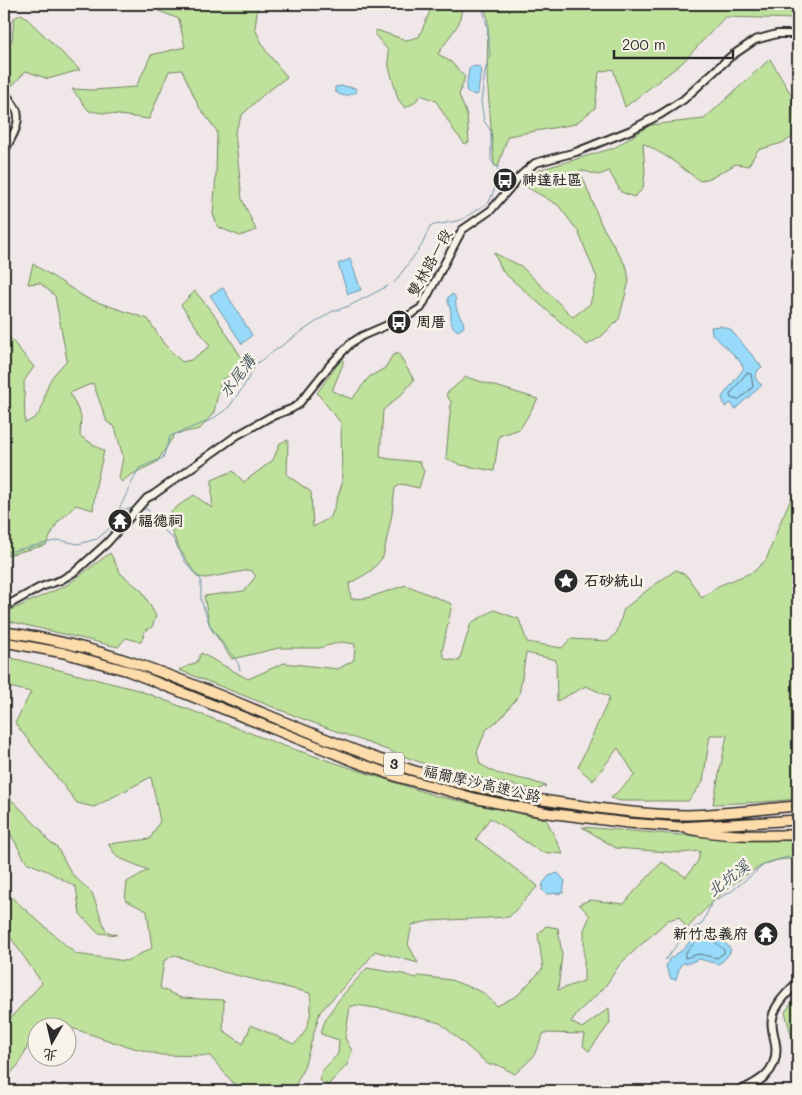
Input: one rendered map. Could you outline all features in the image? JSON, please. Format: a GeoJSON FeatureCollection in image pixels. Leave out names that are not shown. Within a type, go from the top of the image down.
{"type":"FeatureCollection","features":[{"type":"Feature","properties":{"kind":"highway","name":"福爾摩沙高速公路"},"geometry":{"type":"LineString","coordinates":[[5,632],[78,646],[127,661],[173,677],[379,759],[428,775],[481,789],[529,799],[646,814],[688,815],[798,806]]}},
{"type":"Feature","properties":{"kind":"highway","name":"福爾摩沙高速公路"},"geometry":{"type":"LineString","coordinates":[[6,642],[64,653],[128,672],[356,762],[437,789],[548,813],[628,823],[679,826],[798,820]]}},
{"type":"Feature","properties":{"kind":"highway"},"geometry":{"type":"LineString","coordinates":[[679,826],[708,833],[798,836]]}},
{"type":"Feature","properties":{"kind":"main road"},"geometry":{"type":"LineString","coordinates":[[740,1091],[761,1080],[769,1073],[774,1064],[776,1050],[772,1023],[775,1010],[798,982]]}},
{"type":"Feature","properties":{"kind":"street","name":"雙林路一段"},"geometry":{"type":"LineString","coordinates":[[4,607],[41,586],[61,580],[76,571],[101,548],[147,498],[154,495],[236,436],[270,417],[298,405],[330,365],[351,343],[421,308],[462,230],[491,210],[521,175],[535,163],[576,152],[631,130],[661,114],[683,100],[730,57],[756,40],[776,34],[798,34]]}},
{"type":"Feature","properties":{"kind":"street"},"geometry":{"type":"LineString","coordinates":[[4,90],[16,110],[18,120],[4,152]]}},
{"type":"Feature","properties":{"kind":"green space"},"geometry":{"type":"Polygon","coordinates":[[[158,4],[258,4],[255,29],[266,51],[287,77],[263,95],[242,115],[235,132],[242,199],[256,230],[240,236],[218,227],[213,214],[217,131],[199,107],[182,70],[169,71],[149,119],[89,111],[72,89],[93,90],[136,87],[151,55],[185,47],[179,19],[159,11],[158,4]]]}},
{"type":"Feature","properties":{"kind":"green space"},"geometry":{"type":"Polygon","coordinates":[[[433,4],[463,4],[459,23],[438,54],[451,62],[465,77],[459,95],[467,115],[469,142],[465,144],[455,132],[436,101],[421,95],[414,103],[405,108],[398,99],[389,67],[388,50],[375,35],[376,30],[406,40],[419,37],[433,4]]]}},
{"type":"Feature","properties":{"kind":"green space"},"geometry":{"type":"Polygon","coordinates":[[[483,4],[798,4],[798,19],[725,17],[682,63],[625,107],[613,69],[599,72],[595,108],[575,124],[508,136],[498,167],[494,165],[487,77],[488,19],[483,4]]]}},
{"type":"Feature","properties":{"kind":"green space"},"geometry":{"type":"Polygon","coordinates":[[[22,14],[80,70],[48,79],[26,71],[12,86],[4,61],[4,51],[12,40],[14,18],[22,14]]]}},
{"type":"Feature","properties":{"kind":"green space"},"geometry":{"type":"Polygon","coordinates":[[[770,59],[792,96],[797,135],[782,143],[758,150],[748,166],[736,164],[713,177],[700,181],[669,158],[643,143],[645,172],[643,189],[634,197],[621,192],[609,171],[599,175],[580,170],[601,224],[627,268],[629,281],[619,319],[602,336],[587,345],[503,272],[494,253],[521,266],[573,317],[590,304],[597,278],[578,231],[558,205],[523,185],[539,170],[614,148],[650,125],[704,119],[770,59]]]}},
{"type":"Feature","properties":{"kind":"green space"},"geometry":{"type":"Polygon","coordinates":[[[33,264],[88,299],[148,319],[164,344],[182,362],[191,360],[210,346],[181,305],[195,291],[216,317],[243,360],[235,373],[221,380],[214,412],[200,429],[175,434],[157,462],[129,476],[122,482],[119,478],[123,457],[115,427],[107,422],[93,383],[70,393],[81,416],[80,436],[104,451],[96,485],[93,510],[76,505],[57,523],[46,545],[4,556],[4,331],[34,367],[24,381],[25,423],[40,411],[49,382],[67,360],[55,296],[40,283],[28,284],[33,264]]]}},
{"type":"Feature","properties":{"kind":"green space"},"geometry":{"type":"Polygon","coordinates":[[[398,353],[414,380],[401,395],[383,410],[380,457],[420,462],[424,471],[419,488],[401,484],[395,488],[383,557],[371,571],[349,584],[351,599],[367,598],[406,585],[452,604],[442,652],[445,659],[459,661],[471,623],[494,610],[519,619],[527,642],[562,648],[570,639],[609,641],[617,632],[624,609],[676,570],[687,576],[702,598],[718,586],[753,572],[766,560],[782,518],[798,484],[798,799],[713,804],[727,735],[710,735],[703,782],[688,801],[621,801],[611,798],[635,775],[618,748],[593,781],[578,767],[610,697],[586,686],[557,701],[556,660],[526,653],[519,695],[502,717],[486,730],[477,752],[480,764],[496,773],[546,786],[536,790],[436,768],[303,719],[179,670],[197,662],[201,653],[248,679],[284,663],[338,669],[354,660],[355,644],[341,642],[319,648],[279,648],[232,659],[210,627],[204,596],[244,591],[256,576],[250,570],[206,578],[197,577],[179,548],[172,532],[171,511],[194,495],[212,508],[212,480],[233,471],[244,482],[273,460],[280,443],[288,440],[287,475],[311,492],[313,527],[331,517],[342,484],[341,423],[317,393],[343,357],[343,364],[332,391],[352,399],[369,377],[385,368],[392,356],[398,353]]]}},
{"type":"Feature","properties":{"kind":"green space"},"geometry":{"type":"Polygon","coordinates":[[[466,377],[538,399],[520,429],[499,436],[494,471],[461,465],[446,458],[451,402],[446,394],[466,377]]]}},
{"type":"Feature","properties":{"kind":"green space"},"geometry":{"type":"Polygon","coordinates":[[[110,553],[121,574],[142,591],[156,616],[152,627],[145,631],[141,642],[126,638],[118,647],[4,620],[6,612],[67,585],[110,553]]]}},
{"type":"Feature","properties":{"kind":"green space"},"geometry":{"type":"Polygon","coordinates":[[[4,656],[138,690],[284,746],[436,796],[546,819],[563,854],[541,852],[490,818],[476,839],[538,886],[509,917],[429,921],[412,925],[408,944],[418,963],[375,951],[320,1012],[304,1067],[293,1091],[240,1091],[210,1056],[161,1055],[119,1044],[78,1030],[78,1018],[28,1018],[28,1045],[19,1064],[4,1081],[4,1025],[42,983],[4,928],[4,891],[76,954],[126,961],[152,948],[147,911],[125,900],[127,882],[148,870],[117,857],[108,844],[150,839],[160,821],[151,777],[94,807],[77,803],[15,723],[31,692],[4,686],[4,656]],[[174,955],[164,961],[160,988],[181,998],[224,1000],[223,1030],[243,1044],[251,1025],[294,1044],[303,1034],[309,1021],[310,993],[223,972],[174,955]]]}},
{"type":"Feature","properties":{"kind":"green space"},"geometry":{"type":"Polygon","coordinates":[[[4,794],[41,830],[48,841],[57,847],[72,874],[92,893],[106,931],[117,935],[98,933],[80,914],[76,887],[26,862],[4,822],[4,794]]]}},
{"type":"Feature","properties":{"kind":"green space"},"geometry":{"type":"Polygon","coordinates":[[[582,827],[706,837],[798,840],[798,861],[784,859],[753,870],[708,906],[687,929],[679,917],[668,920],[620,964],[604,988],[578,1012],[571,1022],[582,1028],[609,1008],[610,1023],[589,1051],[583,1046],[585,1034],[544,1033],[533,1057],[515,1074],[498,1065],[489,1065],[440,1023],[389,1010],[356,1005],[350,1007],[345,1038],[352,1051],[347,1065],[328,1085],[319,1080],[322,1071],[338,1054],[339,1040],[321,1034],[323,1026],[339,999],[367,968],[416,978],[419,976],[451,980],[482,992],[497,1006],[518,995],[543,968],[538,934],[546,926],[558,928],[562,955],[558,990],[584,981],[584,930],[590,916],[579,904],[590,900],[624,904],[662,862],[686,877],[698,861],[700,851],[680,853],[616,848],[582,827]]]}},
{"type":"Feature","properties":{"kind":"green space"},"geometry":{"type":"Polygon","coordinates":[[[798,994],[798,1007],[796,1009],[798,1010],[798,1043],[793,1041],[785,1012],[798,994]]]}},
{"type":"Feature","properties":{"kind":"water"},"geometry":{"type":"Polygon","coordinates":[[[473,66],[481,67],[478,94],[476,95],[466,90],[469,69],[473,66]]]}},
{"type":"Feature","properties":{"kind":"water"},"geometry":{"type":"Polygon","coordinates":[[[335,87],[355,88],[357,92],[346,96],[341,95],[335,91],[335,87]]]}},
{"type":"Feature","properties":{"kind":"water"},"geometry":{"type":"Polygon","coordinates":[[[350,259],[361,290],[348,294],[338,264],[350,259]]]}},
{"type":"Feature","properties":{"kind":"water"},"geometry":{"type":"Polygon","coordinates":[[[223,288],[252,335],[242,344],[210,295],[223,288]]]}},
{"type":"Feature","properties":{"kind":"water"},"geometry":{"type":"Polygon","coordinates":[[[453,294],[464,324],[464,327],[458,331],[452,323],[448,302],[448,297],[453,294]]]}},
{"type":"Feature","properties":{"kind":"water"},"geometry":{"type":"Polygon","coordinates":[[[720,326],[730,329],[762,367],[758,370],[755,377],[762,385],[735,409],[731,403],[725,407],[722,397],[744,368],[738,359],[712,334],[711,327],[720,326]]]}},
{"type":"Feature","properties":{"kind":"water"},"geometry":{"type":"Polygon","coordinates":[[[558,873],[565,881],[563,893],[546,894],[542,890],[543,883],[549,876],[558,873]]]}},
{"type":"Feature","properties":{"kind":"water"},"geometry":{"type":"Polygon","coordinates":[[[698,931],[707,932],[721,939],[731,950],[730,952],[718,964],[699,959],[683,963],[680,966],[676,979],[671,979],[666,967],[669,959],[684,949],[698,931]]]}},
{"type":"Feature","properties":{"kind":"waterway","name":"水尾溝"},"geometry":{"type":"LineString","coordinates":[[394,283],[422,245],[430,226],[461,220],[489,202],[501,173],[491,160],[491,131],[484,121],[481,102],[485,71],[490,56],[488,30],[482,5]]}},
{"type":"Feature","properties":{"kind":"waterway","name":"水尾溝"},"geometry":{"type":"LineString","coordinates":[[4,553],[59,540],[78,544],[97,539],[110,528],[139,468],[163,458],[170,436],[211,420],[228,408],[242,389],[256,364],[298,334],[331,312],[349,306],[388,286]]}},
{"type":"Feature","properties":{"kind":"waterway"},"geometry":{"type":"LineString","coordinates":[[119,509],[132,509]]}},
{"type":"Feature","properties":{"kind":"waterway"},"geometry":{"type":"LineString","coordinates":[[141,509],[147,509],[161,528],[172,537],[186,563],[201,580],[201,600],[210,626],[238,663],[240,670]]}},
{"type":"Feature","properties":{"kind":"waterway","name":"北坑溪"},"geometry":{"type":"LineString","coordinates":[[665,960],[688,931],[702,924],[712,902],[732,891],[766,863],[788,857],[798,862]]}},
{"type":"Feature","properties":{"kind":"place","name":"神達社區"},"geometry":{"type":"Point","coordinates":[505,180]}},
{"type":"Feature","properties":{"kind":"place","name":"周厝"},"geometry":{"type":"Point","coordinates":[399,322]}},
{"type":"Feature","properties":{"kind":"place","name":"福德祠"},"geometry":{"type":"Point","coordinates":[120,521]}},
{"type":"Feature","properties":{"kind":"place","name":"石砂統山"},"geometry":{"type":"Point","coordinates":[566,581]}},
{"type":"Feature","properties":{"kind":"place","name":"新竹忠義府"},"geometry":{"type":"Point","coordinates":[766,934]}}]}
